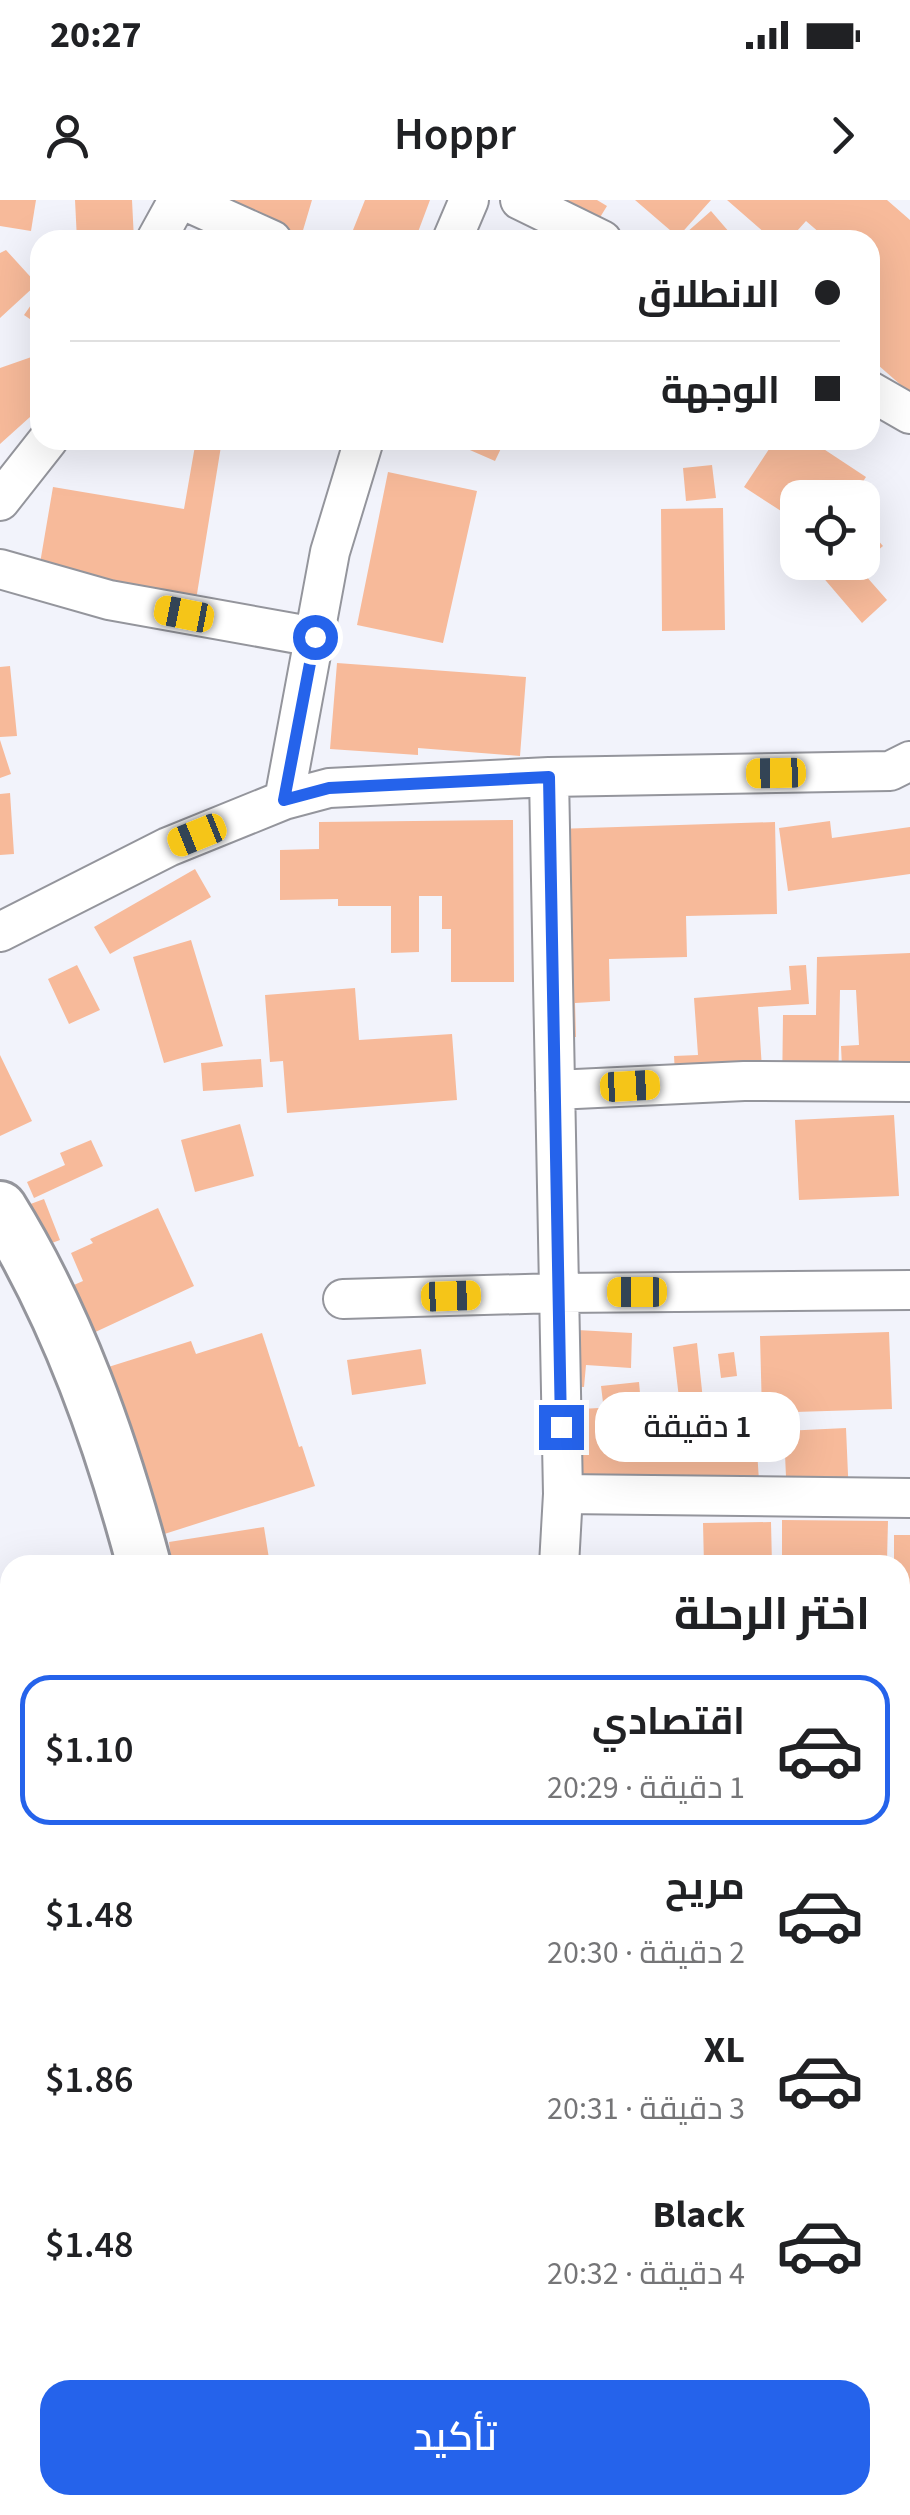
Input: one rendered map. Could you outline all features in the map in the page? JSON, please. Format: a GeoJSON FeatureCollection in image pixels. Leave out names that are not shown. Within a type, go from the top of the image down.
{"type":"FeatureCollection","features":[{"type":"Feature","properties":{"kind":"main road"},"geometry":{"type":"LineString","coordinates":[[0,1208],[29,1254],[89,1388],[141,1555]]}},
{"type":"Feature","properties":{"kind":"street"},"geometry":{"type":"LineString","coordinates":[[162,230],[180,200],[249,230]]}},
{"type":"Feature","properties":{"kind":"street"},"geometry":{"type":"LineString","coordinates":[[456,230],[470,200]]}},
{"type":"Feature","properties":{"kind":"street"},"geometry":{"type":"LineString","coordinates":[[520,200],[582,230]]}},
{"type":"Feature","properties":{"kind":"street"},"geometry":{"type":"LineString","coordinates":[[880,397],[910,414]]}},
{"type":"Feature","properties":{"kind":"street"},"geometry":{"type":"LineString","coordinates":[[0,500],[40,450]]}},
{"type":"Feature","properties":{"kind":"street"},"geometry":{"type":"LineString","coordinates":[[284,800],[330,552],[361,450]]}},
{"type":"Feature","properties":{"kind":"street"},"geometry":{"type":"LineString","coordinates":[[0,568],[109,600],[315,637]]}},
{"type":"Feature","properties":{"kind":"street"},"geometry":{"type":"LineString","coordinates":[[0,932],[168,847],[284,800],[329,788],[549,777],[890,772],[910,762]]}},
{"type":"Feature","properties":{"kind":"street"},"geometry":{"type":"LineString","coordinates":[[549,777],[562,1494],[559,1555]]}},
{"type":"Feature","properties":{"kind":"street"},"geometry":{"type":"LineString","coordinates":[[555,1090],[744,1081],[910,1082]]}},
{"type":"Feature","properties":{"kind":"street"},"geometry":{"type":"LineString","coordinates":[[343,1299],[910,1290]]}},
{"type":"Feature","properties":{"kind":"street"},"geometry":{"type":"LineString","coordinates":[[562,1494],[910,1498]]}},
{"type":"Feature","properties":{"kind":"building"},"geometry":{"type":"Polygon","coordinates":[[[0,200],[36,200],[30,231],[0,226],[0,200]]]}},
{"type":"Feature","properties":{"kind":"building"},"geometry":{"type":"Polygon","coordinates":[[[75,200],[132,200],[134,230],[76,230],[75,200]]]}},
{"type":"Feature","properties":{"kind":"building"},"geometry":{"type":"Polygon","coordinates":[[[232,200],[312,200],[303,230],[276,230],[227,216],[232,200]]]}},
{"type":"Feature","properties":{"kind":"building"},"geometry":{"type":"Polygon","coordinates":[[[365,200],[430,200],[419,230],[353,230],[365,200]]]}},
{"type":"Feature","properties":{"kind":"building"},"geometry":{"type":"Polygon","coordinates":[[[562,200],[597,200],[607,206],[592,230],[580,230],[562,200]]]}},
{"type":"Feature","properties":{"kind":"building"},"geometry":{"type":"Polygon","coordinates":[[[635,200],[711,200],[684,230],[670,230],[635,200]]]}},
{"type":"Feature","properties":{"kind":"building"},"geometry":{"type":"Polygon","coordinates":[[[727,200],[887,200],[910,220],[910,393],[880,367],[880,230],[816,230],[806,221],[798,230],[762,230],[727,200]]]}},
{"type":"Feature","properties":{"kind":"building"},"geometry":{"type":"Polygon","coordinates":[[[711,211],[727,230],[689,230],[711,211]]]}},
{"type":"Feature","properties":{"kind":"building"},"geometry":{"type":"Polygon","coordinates":[[[6,250],[30,276],[30,290],[0,318],[0,253],[6,250]]]}},
{"type":"Feature","properties":{"kind":"building"},"geometry":{"type":"Polygon","coordinates":[[[30,358],[30,417],[0,444],[0,368],[30,358]]]}},
{"type":"Feature","properties":{"kind":"building"},"geometry":{"type":"Polygon","coordinates":[[[194,450],[220,450],[196,600],[38,575],[53,487],[184,509],[194,450]]]}},
{"type":"Feature","properties":{"kind":"building"},"geometry":{"type":"Polygon","coordinates":[[[470,450],[500,450],[495,461],[470,450]]]}},
{"type":"Feature","properties":{"kind":"building"},"geometry":{"type":"Polygon","coordinates":[[[768,450],[825,450],[866,477],[780,480],[780,510],[744,487],[768,450]]]}},
{"type":"Feature","properties":{"kind":"building"},"geometry":{"type":"Polygon","coordinates":[[[712,465],[716,498],[686,501],[683,468],[712,465]]]}},
{"type":"Feature","properties":{"kind":"building"},"geometry":{"type":"Polygon","coordinates":[[[388,472],[477,491],[443,643],[357,625],[388,472]]]}},
{"type":"Feature","properties":{"kind":"building"},"geometry":{"type":"Polygon","coordinates":[[[723,508],[725,630],[662,631],[661,509],[723,508]]]}},
{"type":"Feature","properties":{"kind":"building"},"geometry":{"type":"Polygon","coordinates":[[[825,580],[869,580],[887,600],[862,623],[825,580]]]}},
{"type":"Feature","properties":{"kind":"building"},"geometry":{"type":"Polygon","coordinates":[[[337,663],[526,677],[520,756],[418,748],[418,755],[330,749],[337,663]]]}},
{"type":"Feature","properties":{"kind":"building"},"geometry":{"type":"Polygon","coordinates":[[[10,666],[17,736],[0,737],[0,667],[10,666]]]}},
{"type":"Feature","properties":{"kind":"building"},"geometry":{"type":"Polygon","coordinates":[[[0,740],[11,774],[0,778],[0,740]]]}},
{"type":"Feature","properties":{"kind":"building"},"geometry":{"type":"Polygon","coordinates":[[[10,793],[14,854],[0,855],[0,794],[10,793]]]}},
{"type":"Feature","properties":{"kind":"building"},"geometry":{"type":"Polygon","coordinates":[[[513,820],[514,982],[451,982],[451,929],[442,929],[442,896],[419,896],[419,952],[391,953],[391,906],[338,906],[338,899],[280,900],[280,850],[319,849],[319,822],[513,820]]]}},
{"type":"Feature","properties":{"kind":"building"},"geometry":{"type":"Polygon","coordinates":[[[830,821],[832,838],[910,827],[910,874],[788,891],[779,828],[830,821]]]}},
{"type":"Feature","properties":{"kind":"building"},"geometry":{"type":"Polygon","coordinates":[[[775,822],[777,914],[686,916],[687,957],[609,959],[610,1001],[575,1003],[576,1037],[562,1037],[556,829],[775,822]]]}},
{"type":"Feature","properties":{"kind":"building"},"geometry":{"type":"Polygon","coordinates":[[[195,869],[211,897],[110,954],[94,927],[195,869]]]}},
{"type":"Feature","properties":{"kind":"building"},"geometry":{"type":"Polygon","coordinates":[[[191,940],[223,1046],[164,1063],[133,957],[191,940]]]}},
{"type":"Feature","properties":{"kind":"building"},"geometry":{"type":"Polygon","coordinates":[[[910,953],[910,1085],[843,1088],[841,1046],[859,1045],[856,990],[840,990],[838,1095],[782,1095],[783,1015],[816,1015],[817,957],[910,953]]]}},
{"type":"Feature","properties":{"kind":"building"},"geometry":{"type":"Polygon","coordinates":[[[77,965],[100,1010],[69,1024],[48,979],[77,965]]]}},
{"type":"Feature","properties":{"kind":"building"},"geometry":{"type":"Polygon","coordinates":[[[806,965],[809,1004],[758,1007],[763,1084],[676,1090],[674,1056],[698,1055],[694,998],[791,990],[789,966],[806,965]]]}},
{"type":"Feature","properties":{"kind":"building"},"geometry":{"type":"Polygon","coordinates":[[[355,988],[359,1040],[452,1034],[457,1100],[287,1113],[283,1061],[270,1062],[265,995],[355,988]]]}},
{"type":"Feature","properties":{"kind":"building"},"geometry":{"type":"Polygon","coordinates":[[[0,1055],[32,1121],[0,1136],[0,1055]]]}},
{"type":"Feature","properties":{"kind":"building"},"geometry":{"type":"Polygon","coordinates":[[[261,1059],[263,1087],[203,1091],[201,1063],[261,1059]]]}},
{"type":"Feature","properties":{"kind":"building"},"geometry":{"type":"Polygon","coordinates":[[[894,1115],[899,1196],[799,1200],[795,1120],[894,1115]]]}},
{"type":"Feature","properties":{"kind":"building"},"geometry":{"type":"Polygon","coordinates":[[[240,1124],[254,1176],[195,1192],[181,1140],[240,1124]]]}},
{"type":"Feature","properties":{"kind":"building"},"geometry":{"type":"Polygon","coordinates":[[[91,1140],[103,1166],[34,1198],[27,1182],[65,1165],[60,1153],[91,1140]]]}},
{"type":"Feature","properties":{"kind":"building"},"geometry":{"type":"Polygon","coordinates":[[[44,1199],[60,1240],[33,1250],[17,1209],[44,1199]]]}},
{"type":"Feature","properties":{"kind":"building"},"geometry":{"type":"Polygon","coordinates":[[[158,1208],[194,1286],[89,1335],[67,1288],[83,1281],[71,1253],[93,1243],[90,1239],[158,1208]]]}},
{"type":"Feature","properties":{"kind":"building"},"geometry":{"type":"Polygon","coordinates":[[[559,1329],[632,1333],[631,1368],[586,1365],[584,1387],[556,1386],[559,1329]]]}},
{"type":"Feature","properties":{"kind":"building"},"geometry":{"type":"Polygon","coordinates":[[[889,1332],[892,1409],[762,1413],[760,1336],[889,1332]]]}},
{"type":"Feature","properties":{"kind":"building"},"geometry":{"type":"Polygon","coordinates":[[[262,1333],[315,1486],[155,1537],[102,1369],[191,1341],[196,1354],[262,1333]]]}},
{"type":"Feature","properties":{"kind":"building"},"geometry":{"type":"Polygon","coordinates":[[[697,1343],[705,1419],[657,1425],[755,1420],[760,1496],[568,1507],[563,1410],[599,1408],[600,1428],[647,1426],[644,1402],[679,1398],[673,1347],[697,1343]]]}},
{"type":"Feature","properties":{"kind":"building"},"geometry":{"type":"Polygon","coordinates":[[[421,1349],[426,1384],[352,1395],[347,1360],[421,1349]]]}},
{"type":"Feature","properties":{"kind":"building"},"geometry":{"type":"Polygon","coordinates":[[[734,1352],[737,1376],[721,1378],[718,1354],[734,1352]]]}},
{"type":"Feature","properties":{"kind":"building"},"geometry":{"type":"Polygon","coordinates":[[[639,1382],[642,1415],[605,1419],[601,1386],[639,1382]]]}},
{"type":"Feature","properties":{"kind":"building"},"geometry":{"type":"Polygon","coordinates":[[[846,1428],[849,1498],[787,1500],[784,1431],[846,1428]]]}},
{"type":"Feature","properties":{"kind":"building"},"geometry":{"type":"Polygon","coordinates":[[[782,1520],[888,1521],[887,1555],[782,1555],[782,1520]]]}},
{"type":"Feature","properties":{"kind":"building"},"geometry":{"type":"Polygon","coordinates":[[[771,1522],[772,1555],[704,1555],[703,1523],[771,1522]]]}},
{"type":"Feature","properties":{"kind":"building"},"geometry":{"type":"Polygon","coordinates":[[[264,1527],[268,1555],[171,1555],[169,1542],[264,1527]]]}},
{"type":"Feature","properties":{"kind":"building"},"geometry":{"type":"Polygon","coordinates":[[[894,1535],[910,1535],[910,1555],[894,1555],[894,1535]]]}},
{"type":"Feature","properties":{"kind":"route"},"geometry":{"type":"LineString","coordinates":[[315,637],[284,800],[329,788],[549,777],[561,1427]]}}]}
